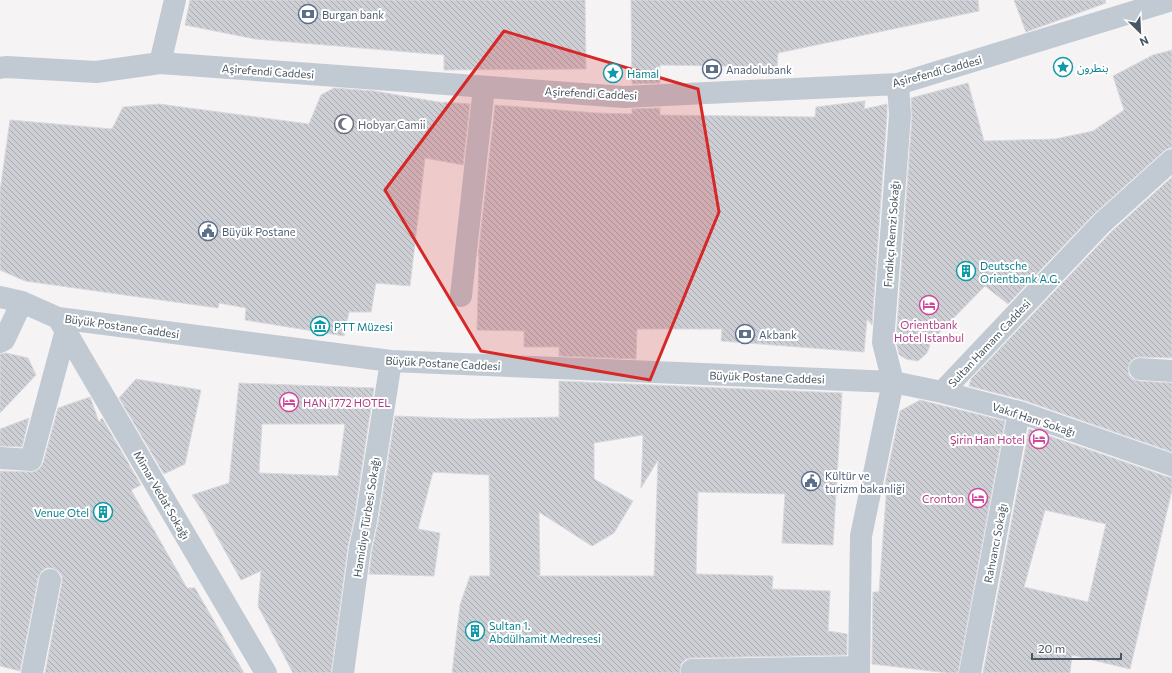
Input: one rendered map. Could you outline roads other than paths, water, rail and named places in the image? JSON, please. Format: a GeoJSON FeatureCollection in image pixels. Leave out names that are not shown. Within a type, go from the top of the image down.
{"type":"FeatureCollection","features":[{"type":"Feature","properties":{"kind":"street"},"geometry":{"type":"LineString","coordinates":[[160,63],[175,0]]}},
{"type":"Feature","properties":{"kind":"street","name":"Aşirefendi Caddesi"},"geometry":{"type":"LineString","coordinates":[[0,68],[6,67],[96,72],[160,63],[624,97],[898,84],[1172,0]]}},
{"type":"Feature","properties":{"kind":"street","name":"Fındıkçı Remzi Sokağı"},"geometry":{"type":"LineString","coordinates":[[893,382],[883,342],[900,115],[898,84]]}},
{"type":"Feature","properties":{"kind":"street"},"geometry":{"type":"LineString","coordinates":[[461,296],[484,87]]}},
{"type":"Feature","properties":{"kind":"street","name":"Sultan Hamam Caddesi"},"geometry":{"type":"LineString","coordinates":[[942,392],[1102,223],[1172,160]]}},
{"type":"Feature","properties":{"kind":"street","name":"Büyük Postane Caddesi"},"geometry":{"type":"LineString","coordinates":[[0,297],[22,302],[62,324],[391,362],[893,382]]}},
{"type":"Feature","properties":{"kind":"street"},"geometry":{"type":"LineString","coordinates":[[0,342],[4,340],[22,302]]}},
{"type":"Feature","properties":{"kind":"street"},"geometry":{"type":"LineString","coordinates":[[0,458],[31,460],[62,324]]}},
{"type":"Feature","properties":{"kind":"street","name":"Mimar Vedat Sokağı"},"geometry":{"type":"LineString","coordinates":[[62,324],[266,673]]}},
{"type":"Feature","properties":{"kind":"street","name":"Hamidiye Türbesi Sokağı"},"geometry":{"type":"LineString","coordinates":[[343,673],[360,548],[366,520],[391,362]]}},
{"type":"Feature","properties":{"kind":"street"},"geometry":{"type":"LineString","coordinates":[[1140,369],[1172,371]]}},
{"type":"Feature","properties":{"kind":"street"},"geometry":{"type":"LineString","coordinates":[[692,673],[692,670],[859,670],[861,536],[893,382]]}},
{"type":"Feature","properties":{"kind":"street","name":"Vakıf Hanı Sokağı"},"geometry":{"type":"LineString","coordinates":[[893,382],[942,392],[1019,412],[1172,465]]}},
{"type":"Feature","properties":{"kind":"street","name":"Rahvancı Sokağı"},"geometry":{"type":"LineString","coordinates":[[970,673],[1019,412]]}},
{"type":"Feature","properties":{"kind":"street"},"geometry":{"type":"LineString","coordinates":[[32,673],[50,580]]}},
{"type":"Feature","properties":{"kind":"place","name":"Burgan bank"},"geometry":{"type":"Point","coordinates":[308,14]}},
{"type":"Feature","properties":{"kind":"place","name":"بنطرون"},"geometry":{"type":"Point","coordinates":[1063,67]}},
{"type":"Feature","properties":{"kind":"place","name":"Anadolubank"},"geometry":{"type":"Point","coordinates":[712,69]}},
{"type":"Feature","properties":{"kind":"place","name":"Hamal"},"geometry":{"type":"Point","coordinates":[613,73]}},
{"type":"Feature","properties":{"kind":"place","name":"Hobyar Camii"},"geometry":{"type":"Point","coordinates":[344,124]}},
{"type":"Feature","properties":{"kind":"place","name":"Büyük Postane"},"geometry":{"type":"Point","coordinates":[208,231]}},
{"type":"Feature","properties":{"kind":"place","name":"Deutsche Orientbank A.G."},"geometry":{"type":"Point","coordinates":[966,271]}},
{"type":"Feature","properties":{"kind":"place","name":"Orientbank Hotel Istanbul"},"geometry":{"type":"Point","coordinates":[929,305]}},
{"type":"Feature","properties":{"kind":"place","name":"PTT Müzesi"},"geometry":{"type":"Point","coordinates":[320,326]}},
{"type":"Feature","properties":{"kind":"place","name":"Akbank"},"geometry":{"type":"Point","coordinates":[745,334]}},
{"type":"Feature","properties":{"kind":"place","name":"HAN 1772 HOTEL"},"geometry":{"type":"Point","coordinates":[289,402]}},
{"type":"Feature","properties":{"kind":"place","name":"Şirin Han Hotel"},"geometry":{"type":"Point","coordinates":[1039,439]}},
{"type":"Feature","properties":{"kind":"place","name":"Kültür ve turizm bakanliği"},"geometry":{"type":"Point","coordinates":[811,481]}},
{"type":"Feature","properties":{"kind":"place","name":"Cronton"},"geometry":{"type":"Point","coordinates":[978,498]}},
{"type":"Feature","properties":{"kind":"place","name":"Venue Otel"},"geometry":{"type":"Point","coordinates":[103,512]}},
{"type":"Feature","properties":{"kind":"place","name":"Sultan 1. Abdülhamit Medresesi"},"geometry":{"type":"Point","coordinates":[475,631]}}]}
